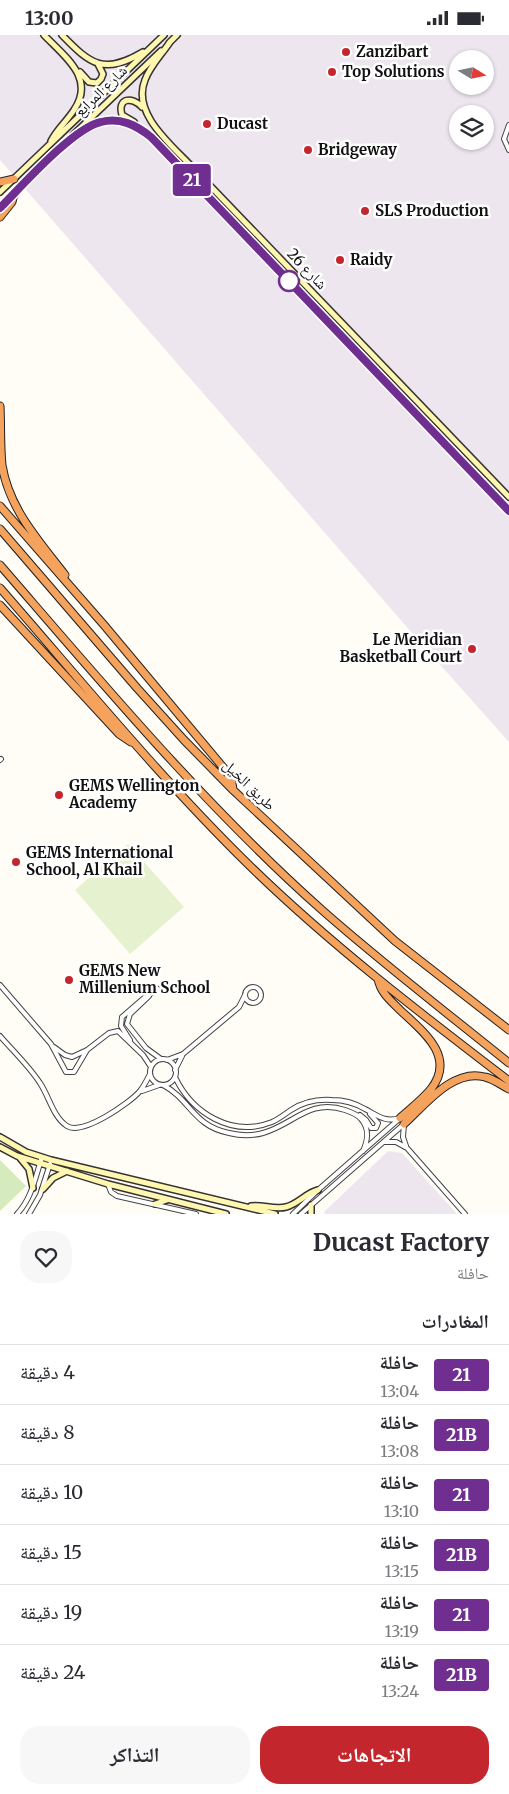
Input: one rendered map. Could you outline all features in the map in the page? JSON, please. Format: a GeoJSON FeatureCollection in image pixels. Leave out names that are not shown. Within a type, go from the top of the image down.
{"type":"FeatureCollection","features":[{"type":"Feature","properties":{"kind":"highway"},"geometry":{"type":"LineString","coordinates":[[0,182],[14,179]]}},
{"type":"Feature","properties":{"kind":"highway"},"geometry":{"type":"LineString","coordinates":[[0,217],[12,202],[14,194]]}},
{"type":"Feature","properties":{"kind":"highway"},"geometry":{"type":"LineString","coordinates":[[0,406],[2,463],[7,488],[18,513],[68,579],[73,590]]}},
{"type":"Feature","properties":{"kind":"highway"},"geometry":{"type":"LineString","coordinates":[[0,506],[227,772],[233,790]]}},
{"type":"Feature","properties":{"kind":"highway","name":"طريق الخيل"},"geometry":{"type":"LineString","coordinates":[[0,529],[137,688],[233,790],[395,941],[509,1030]]}},
{"type":"Feature","properties":{"kind":"highway"},"geometry":{"type":"LineString","coordinates":[[0,565],[161,750],[266,857],[322,910],[509,1063]]}},
{"type":"Feature","properties":{"kind":"highway"},"geometry":{"type":"LineString","coordinates":[[0,587],[134,743],[212,828],[251,867],[291,905],[378,978],[509,1081]]}},
{"type":"Feature","properties":{"kind":"highway"},"geometry":{"type":"LineString","coordinates":[[0,605],[119,734],[126,740],[134,743]]}},
{"type":"Feature","properties":{"kind":"highway"},"geometry":{"type":"LineString","coordinates":[[378,978],[381,989],[388,999],[432,1042],[439,1059],[439,1074],[432,1087],[402,1121]]}},
{"type":"Feature","properties":{"kind":"highway"},"geometry":{"type":"LineString","coordinates":[[402,1121],[445,1086],[460,1077],[470,1075],[484,1077],[509,1089]]}},
{"type":"Feature","properties":{"kind":"street"},"geometry":{"type":"LineString","coordinates":[[44,35],[88,82],[100,81],[103,77],[103,71],[98,64],[80,53],[62,35]]}},
{"type":"Feature","properties":{"kind":"street","name":"شارع المرابع"},"geometry":{"type":"LineString","coordinates":[[0,192],[164,35]]}},
{"type":"Feature","properties":{"kind":"street","name":"شارع المرابع"},"geometry":{"type":"LineString","coordinates":[[0,208],[177,35]]}},
{"type":"Feature","properties":{"kind":"street"},"geometry":{"type":"LineString","coordinates":[[144,108],[141,92],[144,81],[170,41]]}},
{"type":"Feature","properties":{"kind":"street"},"geometry":{"type":"LineString","coordinates":[[98,64],[122,64],[150,48]]}},
{"type":"Feature","properties":{"kind":"street"},"geometry":{"type":"LineString","coordinates":[[50,145],[55,134],[74,111],[80,99],[81,83],[76,68]]}},
{"type":"Feature","properties":{"kind":"street"},"geometry":{"type":"LineString","coordinates":[[144,108],[138,102],[128,99],[122,103],[121,110],[124,117],[139,125],[151,137]]}},
{"type":"Feature","properties":{"kind":"street","name":"شارع 26"},"geometry":{"type":"LineString","coordinates":[[144,108],[152,123],[189,163],[509,497]]}},
{"type":"Feature","properties":{"kind":"street","name":"شارع 26"},"geometry":{"type":"LineString","coordinates":[[62,147],[93,125],[107,121],[129,123],[151,137],[509,511]]}},
{"type":"Feature","properties":{"kind":"street"},"geometry":{"type":"LineString","coordinates":[[509,125],[504,139],[509,150]]}},
{"type":"Feature","properties":{"kind":"street"},"geometry":{"type":"LineString","coordinates":[[458,458],[461,454],[467,453]]}},
{"type":"Feature","properties":{"kind":"street"},"geometry":{"type":"LineString","coordinates":[[0,985],[51,1044],[63,1054],[70,1057],[87,1050],[113,1031],[120,1032],[130,1041],[151,1067]]}},
{"type":"Feature","properties":{"kind":"street"},"geometry":{"type":"LineString","coordinates":[[167,1060],[183,1055],[239,1007],[258,1001],[260,992],[258,989],[248,988],[239,1007]]}},
{"type":"Feature","properties":{"kind":"street"},"geometry":{"type":"LineString","coordinates":[[130,1041],[121,1026],[122,1017],[158,989]]}},
{"type":"Feature","properties":{"kind":"street"},"geometry":{"type":"LineString","coordinates":[[245,995],[247,1000],[252,1002]]}},
{"type":"Feature","properties":{"kind":"street"},"geometry":{"type":"LineString","coordinates":[[149,996],[130,1014],[127,1024],[146,1048],[161,1059],[173,1064],[176,1070]]}},
{"type":"Feature","properties":{"kind":"street"},"geometry":{"type":"LineString","coordinates":[[0,1036],[37,1079],[57,1114],[65,1125],[69,1127],[80,1127],[110,1114],[140,1092],[169,1083],[175,1077],[183,1055]]}},
{"type":"Feature","properties":{"kind":"street"},"geometry":{"type":"LineString","coordinates":[[51,1044],[63,1070],[68,1073],[76,1069],[87,1050]]}},
{"type":"Feature","properties":{"kind":"street"},"geometry":{"type":"LineString","coordinates":[[140,1092],[150,1074],[151,1067],[161,1059]]}},
{"type":"Feature","properties":{"kind":"street"},"geometry":{"type":"LineString","coordinates":[[150,1074],[154,1082],[176,1094],[205,1123],[231,1134],[250,1135],[263,1133],[282,1125],[303,1112],[332,1107],[360,1115],[370,1127],[376,1128],[378,1123],[365,1109]]}},
{"type":"Feature","properties":{"kind":"street"},"geometry":{"type":"LineString","coordinates":[[175,1077],[188,1098],[198,1108],[214,1119],[232,1126],[251,1127],[263,1125],[295,1108],[316,1101],[341,1101],[386,1119],[402,1121]]}},
{"type":"Feature","properties":{"kind":"street"},"geometry":{"type":"LineString","coordinates":[[351,1112],[360,1118],[367,1128],[368,1140],[363,1151]]}},
{"type":"Feature","properties":{"kind":"street"},"geometry":{"type":"LineString","coordinates":[[301,1214],[384,1142],[402,1121]]}},
{"type":"Feature","properties":{"kind":"street"},"geometry":{"type":"LineString","coordinates":[[402,1121],[403,1137],[407,1148]]}},
{"type":"Feature","properties":{"kind":"street"},"geometry":{"type":"LineString","coordinates":[[293,1214],[363,1151],[402,1121]]}},
{"type":"Feature","properties":{"kind":"street"},"geometry":{"type":"LineString","coordinates":[[0,1137],[41,1160]]}},
{"type":"Feature","properties":{"kind":"street"},"geometry":{"type":"LineString","coordinates":[[384,1142],[396,1142],[407,1148],[465,1214]]}},
{"type":"Feature","properties":{"kind":"street"},"geometry":{"type":"LineString","coordinates":[[0,1147],[17,1156],[275,1214]]}},
{"type":"Feature","properties":{"kind":"street"},"geometry":{"type":"LineString","coordinates":[[17,1156],[29,1169],[33,1188]]}},
{"type":"Feature","properties":{"kind":"street"},"geometry":{"type":"LineString","coordinates":[[17,1214],[25,1204],[33,1188],[41,1160]]}},
{"type":"Feature","properties":{"kind":"street"},"geometry":{"type":"LineString","coordinates":[[51,1163],[67,1171],[108,1184],[226,1214]]}},
{"type":"Feature","properties":{"kind":"street"},"geometry":{"type":"LineString","coordinates":[[29,1214],[43,1189],[51,1163]]}},
{"type":"Feature","properties":{"kind":"street"},"geometry":{"type":"LineString","coordinates":[[43,1189],[53,1177],[67,1171]]}},
{"type":"Feature","properties":{"kind":"street"},"geometry":{"type":"LineString","coordinates":[[108,1184],[109,1190],[115,1195],[196,1214]]}},
{"type":"Feature","properties":{"kind":"street"},"geometry":{"type":"LineString","coordinates":[[248,1207],[255,1205],[273,1208],[285,1207],[318,1190]]}},
{"type":"Feature","properties":{"kind":"street"},"geometry":{"type":"LineString","coordinates":[[155,1204],[168,1200]]}},
{"type":"Feature","properties":{"kind":"street"},"geometry":{"type":"LineString","coordinates":[[311,1205],[311,1214]]}},
{"type":"Feature","properties":{"kind":"shaded area"},"geometry":{"type":"Polygon","coordinates":[[[0,35],[509,35],[509,742],[0,160],[0,35]]]}},
{"type":"Feature","properties":{"kind":"shaded area"},"geometry":{"type":"Polygon","coordinates":[[[388,1151],[402,1153],[457,1214],[325,1214],[324,1212],[388,1151]]]}},
{"type":"Feature","properties":{"kind":"green space"},"geometry":{"type":"Polygon","coordinates":[[[128,844],[184,907],[130,954],[75,890],[128,844]]]}},
{"type":"Feature","properties":{"kind":"green space"},"geometry":{"type":"Polygon","coordinates":[[[0,1160],[26,1186],[0,1211],[0,1160]]]}},
{"type":"Feature","properties":{"kind":"bus line","name":"21"},"geometry":{"type":"LineString","coordinates":[[0,208],[62,147],[93,125],[107,121],[118,121],[129,123],[138,128],[151,137],[509,511]]}},
{"type":"Feature","properties":{"kind":"place","name":"Zanzibart"},"geometry":{"type":"Point","coordinates":[346,52]}},
{"type":"Feature","properties":{"kind":"place","name":"Top Solutions"},"geometry":{"type":"Point","coordinates":[332,72]}},
{"type":"Feature","properties":{"kind":"place","name":"Ducast"},"geometry":{"type":"Point","coordinates":[207,124]}},
{"type":"Feature","properties":{"kind":"place","name":"Bridgeway"},"geometry":{"type":"Point","coordinates":[308,150]}},
{"type":"Feature","properties":{"kind":"place","name":"SLS Production"},"geometry":{"type":"Point","coordinates":[365,211]}},
{"type":"Feature","properties":{"kind":"place","name":"Raidy"},"geometry":{"type":"Point","coordinates":[340,260]}},
{"type":"Feature","properties":{"kind":"place","name":"Le Meridian Basketball Court"},"geometry":{"type":"Point","coordinates":[472,649]}},
{"type":"Feature","properties":{"kind":"place","name":"GEMS Wellington Academy"},"geometry":{"type":"Point","coordinates":[59,795]}},
{"type":"Feature","properties":{"kind":"place","name":"GEMS International School, Al Khail"},"geometry":{"type":"Point","coordinates":[16,862]}},
{"type":"Feature","properties":{"kind":"place","name":"GEMS New Millenium School"},"geometry":{"type":"Point","coordinates":[69,980]}}]}
